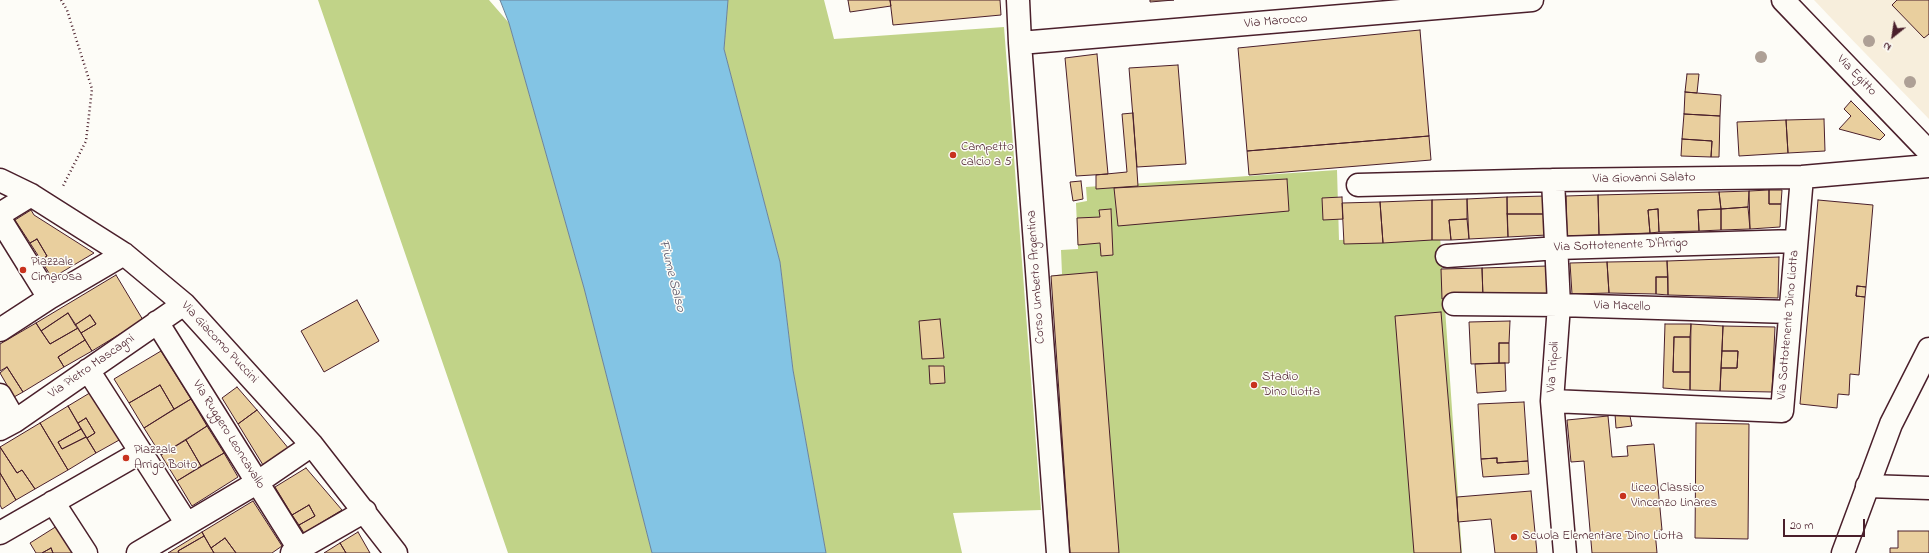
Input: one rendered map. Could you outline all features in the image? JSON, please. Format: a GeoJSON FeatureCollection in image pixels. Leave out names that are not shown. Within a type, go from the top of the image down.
{"type":"FeatureCollection","features":[{"type":"Feature","properties":{"kind":"street","name":"Corso Umberto Argentina"},"geometry":{"type":"LineString","coordinates":[[1018,0],[1058,553]]}},
{"type":"Feature","properties":{"kind":"street","name":"Via Marocco"},"geometry":{"type":"LineString","coordinates":[[1020,43],[1532,0]]}},
{"type":"Feature","properties":{"kind":"street","name":"Via Egitto"},"geometry":{"type":"LineString","coordinates":[[1783,0],[1929,152]]}},
{"type":"Feature","properties":{"kind":"street","name":"Via Giovanni Salato"},"geometry":{"type":"LineString","coordinates":[[1358,185],[1553,180],[1802,177],[1929,166]]}},
{"type":"Feature","properties":{"kind":"street","name":"Via Sottotenente Dino Liotta"},"geometry":{"type":"LineString","coordinates":[[1552,401],[1782,411],[1802,177]]}},
{"type":"Feature","properties":{"kind":"street","name":"Via Giacomo Puccini"},"geometry":{"type":"LineString","coordinates":[[0,180],[31,195],[124,254],[184,304],[312,445],[365,511],[396,553]]}},
{"type":"Feature","properties":{"kind":"street","name":"Via Tripoli"},"geometry":{"type":"LineString","coordinates":[[1553,180],[1559,305],[1552,401],[1565,553]]}},
{"type":"Feature","properties":{"kind":"street"},"geometry":{"type":"LineString","coordinates":[[0,214],[31,195]]}},
{"type":"Feature","properties":{"kind":"street"},"geometry":{"type":"LineString","coordinates":[[0,219],[50,298]]}},
{"type":"Feature","properties":{"kind":"street","name":"Via Sottotenente D'Arrigo"},"geometry":{"type":"LineString","coordinates":[[1447,256],[1557,248],[1796,241]]}},
{"type":"Feature","properties":{"kind":"street"},"geometry":{"type":"LineString","coordinates":[[0,330],[124,254]]}},
{"type":"Feature","properties":{"kind":"street","name":"Via Pietro Mascagni"},"geometry":{"type":"LineString","coordinates":[[8,425],[184,304]]}},
{"type":"Feature","properties":{"kind":"street","name":"Via Macello"},"geometry":{"type":"LineString","coordinates":[[1454,304],[1559,305],[1790,312]]}},
{"type":"Feature","properties":{"kind":"street","name":"Via Ruggero Leoncavallo"},"geometry":{"type":"LineString","coordinates":[[157,322],[258,482],[296,551]]}},
{"type":"Feature","properties":{"kind":"street"},"geometry":{"type":"LineString","coordinates":[[1843,553],[1891,424],[1929,349]]}},
{"type":"Feature","properties":{"kind":"street"},"geometry":{"type":"LineString","coordinates":[[88,370],[187,524]]}},
{"type":"Feature","properties":{"kind":"street"},"geometry":{"type":"LineString","coordinates":[[0,395],[8,425]]}},
{"type":"Feature","properties":{"kind":"street"},"geometry":{"type":"LineString","coordinates":[[138,553],[258,482],[312,445]]}},
{"type":"Feature","properties":{"kind":"street"},"geometry":{"type":"LineString","coordinates":[[0,533],[141,452]]}},
{"type":"Feature","properties":{"kind":"street"},"geometry":{"type":"LineString","coordinates":[[1867,486],[1929,488]]}},
{"type":"Feature","properties":{"kind":"street"},"geometry":{"type":"LineString","coordinates":[[53,502],[86,553]]}},
{"type":"Feature","properties":{"kind":"street"},"geometry":{"type":"LineString","coordinates":[[296,551],[365,511]]}},
{"type":"Feature","properties":{"kind":"path"},"geometry":{"type":"LineString","coordinates":[[51,208],[86,141],[92,89],[67,10],[61,0]]}},
{"type":"Feature","properties":{"kind":"shaded area"},"geometry":{"type":"Polygon","coordinates":[[[1814,0],[1929,0],[1929,119],[1832,19],[1814,0]]]}},
{"type":"Feature","properties":{"kind":"green space"},"geometry":{"type":"Polygon","coordinates":[[[318,0],[489,0],[509,23],[584,288],[652,553],[508,553],[318,0]]]}},
{"type":"Feature","properties":{"kind":"green space"},"geometry":{"type":"Polygon","coordinates":[[[728,0],[824,0],[834,39],[1004,27],[1041,510],[953,513],[962,553],[826,553],[793,370],[780,262],[724,49],[728,0]]]}},
{"type":"Feature","properties":{"kind":"green space","name":"Stadio Dino Liotta"},"geometry":{"type":"Polygon","coordinates":[[[1337,170],[1339,240],[1440,236],[1462,553],[1070,553],[1051,276],[1062,274],[1061,250],[1078,249],[1076,203],[1087,201],[1086,187],[1337,170]]]}},
{"type":"Feature","properties":{"kind":"water","name":"Fiume Salso"},"geometry":{"type":"Polygon","coordinates":[[[500,0],[728,0],[724,49],[780,262],[793,370],[826,553],[652,553],[584,288],[509,23],[500,0]]]}},
{"type":"Feature","properties":{"kind":"building"},"geometry":{"type":"Polygon","coordinates":[[[848,0],[890,0],[891,6],[850,12],[848,0]]]}},
{"type":"Feature","properties":{"kind":"building"},"geometry":{"type":"Polygon","coordinates":[[[890,0],[1000,0],[1001,15],[893,25],[890,0]]]}},
{"type":"Feature","properties":{"kind":"building"},"geometry":{"type":"Polygon","coordinates":[[[1150,0],[1174,0],[1150,2],[1150,0]]]}},
{"type":"Feature","properties":{"kind":"building"},"geometry":{"type":"Polygon","coordinates":[[[1897,0],[1929,0],[1929,34],[1924,38],[1892,5],[1897,0]]]}},
{"type":"Feature","properties":{"kind":"building"},"geometry":{"type":"Polygon","coordinates":[[[1420,30],[1429,136],[1247,151],[1238,48],[1420,30]]]}},
{"type":"Feature","properties":{"kind":"building"},"geometry":{"type":"Polygon","coordinates":[[[1097,54],[1108,174],[1076,176],[1065,58],[1097,54]]]}},
{"type":"Feature","properties":{"kind":"building"},"geometry":{"type":"Polygon","coordinates":[[[1178,65],[1186,164],[1137,167],[1129,68],[1178,65]]]}},
{"type":"Feature","properties":{"kind":"building"},"geometry":{"type":"Polygon","coordinates":[[[1687,74],[1699,74],[1697,93],[1685,92],[1687,74]]]}},
{"type":"Feature","properties":{"kind":"building"},"geometry":{"type":"Polygon","coordinates":[[[1685,92],[1721,95],[1720,116],[1684,114],[1685,92]]]}},
{"type":"Feature","properties":{"kind":"building"},"geometry":{"type":"Polygon","coordinates":[[[1851,101],[1885,135],[1880,140],[1839,129],[1851,116],[1844,109],[1851,101]]]}},
{"type":"Feature","properties":{"kind":"building"},"geometry":{"type":"Polygon","coordinates":[[[1133,113],[1138,186],[1096,189],[1096,175],[1127,172],[1122,114],[1133,113]]]}},
{"type":"Feature","properties":{"kind":"building"},"geometry":{"type":"Polygon","coordinates":[[[1684,114],[1720,116],[1719,157],[1711,157],[1712,141],[1682,139],[1684,114]]]}},
{"type":"Feature","properties":{"kind":"building"},"geometry":{"type":"Polygon","coordinates":[[[1824,119],[1825,151],[1788,153],[1786,120],[1824,119]]]}},
{"type":"Feature","properties":{"kind":"building"},"geometry":{"type":"Polygon","coordinates":[[[1786,120],[1788,153],[1739,156],[1737,122],[1786,120]]]}},
{"type":"Feature","properties":{"kind":"building"},"geometry":{"type":"Polygon","coordinates":[[[1429,136],[1431,160],[1249,175],[1247,151],[1429,136]]]}},
{"type":"Feature","properties":{"kind":"building"},"geometry":{"type":"Polygon","coordinates":[[[1682,139],[1712,141],[1711,157],[1681,156],[1682,139]]]}},
{"type":"Feature","properties":{"kind":"building"},"geometry":{"type":"Polygon","coordinates":[[[1287,179],[1289,211],[1118,226],[1114,188],[1287,179]]]}},
{"type":"Feature","properties":{"kind":"building"},"geometry":{"type":"Polygon","coordinates":[[[1081,181],[1083,199],[1073,201],[1070,182],[1081,181]]]}},
{"type":"Feature","properties":{"kind":"building"},"geometry":{"type":"Polygon","coordinates":[[[1769,190],[1769,204],[1781,204],[1780,227],[1750,229],[1749,191],[1769,190]]]}},
{"type":"Feature","properties":{"kind":"building"},"geometry":{"type":"Polygon","coordinates":[[[1769,190],[1782,190],[1781,204],[1769,204],[1769,190]]]}},
{"type":"Feature","properties":{"kind":"building"},"geometry":{"type":"Polygon","coordinates":[[[1749,191],[1748,207],[1721,209],[1719,192],[1749,191]]]}},
{"type":"Feature","properties":{"kind":"building"},"geometry":{"type":"Polygon","coordinates":[[[1719,192],[1721,209],[1698,210],[1699,231],[1659,232],[1658,209],[1648,210],[1650,233],[1599,235],[1598,195],[1719,192]]]}},
{"type":"Feature","properties":{"kind":"building"},"geometry":{"type":"Polygon","coordinates":[[[1598,195],[1599,235],[1567,236],[1566,196],[1598,195]]]}},
{"type":"Feature","properties":{"kind":"building"},"geometry":{"type":"Polygon","coordinates":[[[1546,196],[1547,214],[1507,214],[1507,197],[1546,196]]]}},
{"type":"Feature","properties":{"kind":"building"},"geometry":{"type":"Polygon","coordinates":[[[1342,197],[1343,219],[1323,220],[1322,198],[1342,197]]]}},
{"type":"Feature","properties":{"kind":"building"},"geometry":{"type":"Polygon","coordinates":[[[1507,197],[1508,237],[1469,239],[1467,199],[1507,197]]]}},
{"type":"Feature","properties":{"kind":"building"},"geometry":{"type":"Polygon","coordinates":[[[1467,199],[1467,219],[1449,220],[1451,240],[1432,240],[1432,200],[1467,199]]]}},
{"type":"Feature","properties":{"kind":"building"},"geometry":{"type":"Polygon","coordinates":[[[1432,200],[1432,240],[1383,243],[1380,202],[1432,200]]]}},
{"type":"Feature","properties":{"kind":"building"},"geometry":{"type":"Polygon","coordinates":[[[1818,200],[1873,205],[1866,287],[1857,286],[1856,296],[1865,297],[1859,375],[1850,374],[1849,395],[1838,394],[1837,408],[1800,404],[1818,200]]]}},
{"type":"Feature","properties":{"kind":"building"},"geometry":{"type":"Polygon","coordinates":[[[1380,202],[1383,243],[1344,244],[1342,203],[1380,202]]]}},
{"type":"Feature","properties":{"kind":"building"},"geometry":{"type":"Polygon","coordinates":[[[1748,207],[1750,229],[1721,230],[1721,209],[1748,207]]]}},
{"type":"Feature","properties":{"kind":"building"},"geometry":{"type":"Polygon","coordinates":[[[1111,209],[1113,255],[1101,256],[1100,243],[1078,245],[1077,218],[1100,217],[1099,210],[1111,209]]]}},
{"type":"Feature","properties":{"kind":"building"},"geometry":{"type":"Polygon","coordinates":[[[1658,209],[1659,232],[1650,233],[1648,210],[1658,209]]]}},
{"type":"Feature","properties":{"kind":"building"},"geometry":{"type":"Polygon","coordinates":[[[1721,209],[1721,230],[1699,231],[1698,210],[1721,209]]]}},
{"type":"Feature","properties":{"kind":"building"},"geometry":{"type":"Polygon","coordinates":[[[31,210],[34,215],[94,253],[52,278],[41,260],[47,256],[37,239],[30,243],[15,220],[31,210]]]}},
{"type":"Feature","properties":{"kind":"building"},"geometry":{"type":"Polygon","coordinates":[[[1507,214],[1547,214],[1547,235],[1508,237],[1507,214]]]}},
{"type":"Feature","properties":{"kind":"building"},"geometry":{"type":"Polygon","coordinates":[[[1467,219],[1469,239],[1451,240],[1449,220],[1467,219]]]}},
{"type":"Feature","properties":{"kind":"building"},"geometry":{"type":"Polygon","coordinates":[[[37,239],[47,256],[41,260],[30,243],[37,239]]]}},
{"type":"Feature","properties":{"kind":"building"},"geometry":{"type":"Polygon","coordinates":[[[1779,257],[1778,298],[1668,295],[1667,261],[1779,257]]]}},
{"type":"Feature","properties":{"kind":"building"},"geometry":{"type":"Polygon","coordinates":[[[1667,261],[1668,277],[1656,277],[1656,294],[1609,293],[1607,262],[1667,261]]]}},
{"type":"Feature","properties":{"kind":"building"},"geometry":{"type":"Polygon","coordinates":[[[1607,262],[1609,293],[1572,294],[1570,263],[1607,262]]]}},
{"type":"Feature","properties":{"kind":"building"},"geometry":{"type":"Polygon","coordinates":[[[1547,266],[1548,295],[1483,298],[1482,268],[1547,266]]]}},
{"type":"Feature","properties":{"kind":"building"},"geometry":{"type":"Polygon","coordinates":[[[1482,268],[1483,298],[1442,299],[1441,269],[1482,268]]]}},
{"type":"Feature","properties":{"kind":"building"},"geometry":{"type":"Polygon","coordinates":[[[1097,272],[1119,553],[1070,553],[1051,276],[1097,272]]]}},
{"type":"Feature","properties":{"kind":"building"},"geometry":{"type":"Polygon","coordinates":[[[116,275],[143,320],[92,351],[81,333],[96,324],[90,315],[75,325],[68,313],[41,331],[36,323],[116,275]]]}},
{"type":"Feature","properties":{"kind":"building"},"geometry":{"type":"Polygon","coordinates":[[[1656,277],[1668,277],[1668,295],[1656,294],[1656,277]]]}},
{"type":"Feature","properties":{"kind":"building"},"geometry":{"type":"Polygon","coordinates":[[[1857,286],[1866,287],[1865,297],[1856,296],[1857,286]]]}},
{"type":"Feature","properties":{"kind":"building"},"geometry":{"type":"Polygon","coordinates":[[[357,300],[379,341],[324,372],[301,331],[357,300]]]}},
{"type":"Feature","properties":{"kind":"building"},"geometry":{"type":"Polygon","coordinates":[[[1441,312],[1461,553],[1414,553],[1395,316],[1441,312]]]}},
{"type":"Feature","properties":{"kind":"building"},"geometry":{"type":"Polygon","coordinates":[[[68,313],[78,328],[50,344],[41,331],[68,313]]]}},
{"type":"Feature","properties":{"kind":"building"},"geometry":{"type":"Polygon","coordinates":[[[90,315],[96,324],[81,333],[75,325],[90,315]]]}},
{"type":"Feature","properties":{"kind":"building"},"geometry":{"type":"Polygon","coordinates":[[[940,319],[944,358],[922,359],[919,321],[940,319]]]}},
{"type":"Feature","properties":{"kind":"building"},"geometry":{"type":"Polygon","coordinates":[[[1510,321],[1509,343],[1499,343],[1499,363],[1471,364],[1469,322],[1510,321]]]}},
{"type":"Feature","properties":{"kind":"building"},"geometry":{"type":"Polygon","coordinates":[[[36,323],[50,344],[78,328],[85,340],[58,357],[64,367],[23,392],[7,367],[0,371],[0,344],[36,323]]]}},
{"type":"Feature","properties":{"kind":"building"},"geometry":{"type":"Polygon","coordinates":[[[1665,324],[1691,324],[1690,337],[1674,337],[1673,372],[1690,372],[1690,390],[1663,388],[1665,324]]]}},
{"type":"Feature","properties":{"kind":"building"},"geometry":{"type":"Polygon","coordinates":[[[1691,324],[1723,326],[1720,391],[1690,390],[1691,324]]]}},
{"type":"Feature","properties":{"kind":"building"},"geometry":{"type":"Polygon","coordinates":[[[1723,326],[1775,327],[1772,392],[1720,391],[1721,368],[1737,368],[1738,351],[1722,351],[1723,326]]]}},
{"type":"Feature","properties":{"kind":"building"},"geometry":{"type":"Polygon","coordinates":[[[1674,337],[1690,337],[1690,372],[1673,372],[1674,337]]]}},
{"type":"Feature","properties":{"kind":"building"},"geometry":{"type":"Polygon","coordinates":[[[85,340],[92,351],[64,367],[58,357],[85,340]]]}},
{"type":"Feature","properties":{"kind":"building"},"geometry":{"type":"Polygon","coordinates":[[[1499,343],[1509,343],[1509,363],[1499,363],[1499,343]]]}},
{"type":"Feature","properties":{"kind":"building"},"geometry":{"type":"Polygon","coordinates":[[[161,351],[191,399],[174,409],[160,385],[129,403],[114,379],[161,351]]]}},
{"type":"Feature","properties":{"kind":"building"},"geometry":{"type":"Polygon","coordinates":[[[1722,351],[1738,351],[1737,368],[1721,368],[1722,351]]]}},
{"type":"Feature","properties":{"kind":"building"},"geometry":{"type":"Polygon","coordinates":[[[1505,363],[1506,391],[1477,393],[1475,364],[1505,363]]]}},
{"type":"Feature","properties":{"kind":"building"},"geometry":{"type":"Polygon","coordinates":[[[929,366],[944,366],[945,383],[930,384],[929,366]]]}},
{"type":"Feature","properties":{"kind":"building"},"geometry":{"type":"Polygon","coordinates":[[[7,367],[23,392],[14,397],[0,373],[7,367]]]}},
{"type":"Feature","properties":{"kind":"building"},"geometry":{"type":"Polygon","coordinates":[[[160,385],[174,409],[144,428],[129,403],[160,385]]]}},
{"type":"Feature","properties":{"kind":"building"},"geometry":{"type":"Polygon","coordinates":[[[237,387],[257,410],[238,424],[222,398],[237,387]]]}},
{"type":"Feature","properties":{"kind":"building"},"geometry":{"type":"Polygon","coordinates":[[[93,391],[121,439],[96,453],[87,438],[95,433],[86,418],[78,423],[68,406],[93,391]]]}},
{"type":"Feature","properties":{"kind":"building"},"geometry":{"type":"Polygon","coordinates":[[[191,399],[207,426],[161,455],[144,428],[191,399]]]}},
{"type":"Feature","properties":{"kind":"building"},"geometry":{"type":"Polygon","coordinates":[[[1524,402],[1528,461],[1497,463],[1497,458],[1481,459],[1478,404],[1524,402]]]}},
{"type":"Feature","properties":{"kind":"building"},"geometry":{"type":"Polygon","coordinates":[[[68,406],[81,429],[58,442],[62,449],[86,437],[96,453],[68,470],[40,423],[68,406]]]}},
{"type":"Feature","properties":{"kind":"building"},"geometry":{"type":"Polygon","coordinates":[[[257,410],[289,449],[263,465],[238,424],[257,410]]]}},
{"type":"Feature","properties":{"kind":"building"},"geometry":{"type":"Polygon","coordinates":[[[1615,414],[1630,416],[1632,426],[1616,428],[1615,414]]]}},
{"type":"Feature","properties":{"kind":"building","name":"Liceo Classico Vincenzo Linares"},"geometry":{"type":"Polygon","coordinates":[[[1608,416],[1612,457],[1628,456],[1627,446],[1654,444],[1662,530],[1655,531],[1657,553],[1592,553],[1584,461],[1571,462],[1567,420],[1608,416]]]}},
{"type":"Feature","properties":{"kind":"building"},"geometry":{"type":"Polygon","coordinates":[[[86,418],[95,433],[87,438],[78,423],[86,418]]]}},
{"type":"Feature","properties":{"kind":"building"},"geometry":{"type":"Polygon","coordinates":[[[40,423],[68,470],[35,489],[22,470],[17,473],[0,447],[40,423]]]}},
{"type":"Feature","properties":{"kind":"building"},"geometry":{"type":"Polygon","coordinates":[[[1696,423],[1749,424],[1748,539],[1695,538],[1696,423]]]}},
{"type":"Feature","properties":{"kind":"building"},"geometry":{"type":"Polygon","coordinates":[[[207,426],[224,453],[201,466],[186,440],[207,426]]]}},
{"type":"Feature","properties":{"kind":"building"},"geometry":{"type":"Polygon","coordinates":[[[81,429],[86,437],[62,449],[58,442],[81,429]]]}},
{"type":"Feature","properties":{"kind":"building"},"geometry":{"type":"Polygon","coordinates":[[[186,440],[201,466],[177,481],[161,455],[186,440]]]}},
{"type":"Feature","properties":{"kind":"building"},"geometry":{"type":"Polygon","coordinates":[[[0,447],[17,473],[22,470],[35,489],[16,500],[0,473],[0,447]]]}},
{"type":"Feature","properties":{"kind":"building"},"geometry":{"type":"Polygon","coordinates":[[[224,453],[238,477],[192,506],[177,481],[224,453]]]}},
{"type":"Feature","properties":{"kind":"building"},"geometry":{"type":"Polygon","coordinates":[[[1497,458],[1497,463],[1528,461],[1529,474],[1483,477],[1481,459],[1497,458]]]}},
{"type":"Feature","properties":{"kind":"building"},"geometry":{"type":"Polygon","coordinates":[[[306,468],[342,510],[304,533],[299,525],[315,516],[309,505],[292,515],[275,487],[306,468]]]}},
{"type":"Feature","properties":{"kind":"building"},"geometry":{"type":"Polygon","coordinates":[[[0,473],[16,500],[2,509],[0,505],[0,473]]]}},
{"type":"Feature","properties":{"kind":"building","name":"Scuola Elementare Dino Liotta"},"geometry":{"type":"Polygon","coordinates":[[[1531,491],[1537,553],[1495,553],[1491,519],[1458,522],[1457,497],[1531,491]]]}},
{"type":"Feature","properties":{"kind":"building"},"geometry":{"type":"Polygon","coordinates":[[[253,501],[282,546],[272,553],[236,553],[225,538],[211,548],[202,532],[253,501]]]}},
{"type":"Feature","properties":{"kind":"building"},"geometry":{"type":"Polygon","coordinates":[[[309,505],[315,516],[299,525],[292,515],[309,505]]]}},
{"type":"Feature","properties":{"kind":"building"},"geometry":{"type":"Polygon","coordinates":[[[57,526],[74,553],[53,553],[51,548],[42,553],[36,553],[30,543],[57,526]]]}},
{"type":"Feature","properties":{"kind":"building"},"geometry":{"type":"Polygon","coordinates":[[[1898,531],[1929,531],[1929,553],[1890,553],[1890,548],[1898,548],[1898,531]]]}},
{"type":"Feature","properties":{"kind":"building"},"geometry":{"type":"Polygon","coordinates":[[[202,532],[204,536],[178,551],[179,553],[168,553],[202,532]]]}},
{"type":"Feature","properties":{"kind":"building"},"geometry":{"type":"Polygon","coordinates":[[[358,532],[370,553],[346,553],[340,543],[358,532]]]}},
{"type":"Feature","properties":{"kind":"building"},"geometry":{"type":"Polygon","coordinates":[[[204,536],[214,553],[179,553],[178,551],[204,536]]]}},
{"type":"Feature","properties":{"kind":"building"},"geometry":{"type":"Polygon","coordinates":[[[225,538],[236,553],[214,553],[211,548],[225,538]]]}},
{"type":"Feature","properties":{"kind":"building"},"geometry":{"type":"Polygon","coordinates":[[[340,543],[346,553],[324,553],[340,543]]]}},
{"type":"Feature","properties":{"kind":"building"},"geometry":{"type":"Polygon","coordinates":[[[51,548],[53,553],[42,553],[51,548]]]}},
{"type":"Feature","properties":{"kind":"place","name":"Campetto calcio a 5"},"geometry":{"type":"Point","coordinates":[953,155]}},
{"type":"Feature","properties":{"kind":"place","name":"Piazzale Cimarosa"},"geometry":{"type":"Point","coordinates":[23,270]}},
{"type":"Feature","properties":{"kind":"place","name":"Stadio Dino Liotta"},"geometry":{"type":"Point","coordinates":[1254,385]}},
{"type":"Feature","properties":{"kind":"place","name":"Piazzale Arrigo Boito"},"geometry":{"type":"Point","coordinates":[126,458]}},
{"type":"Feature","properties":{"kind":"place","name":"Liceo Classico Vincenzo Linares"},"geometry":{"type":"Point","coordinates":[1623,496]}},
{"type":"Feature","properties":{"kind":"place","name":"Scuola Elementare Dino Liotta"},"geometry":{"type":"Point","coordinates":[1514,537]}}]}
